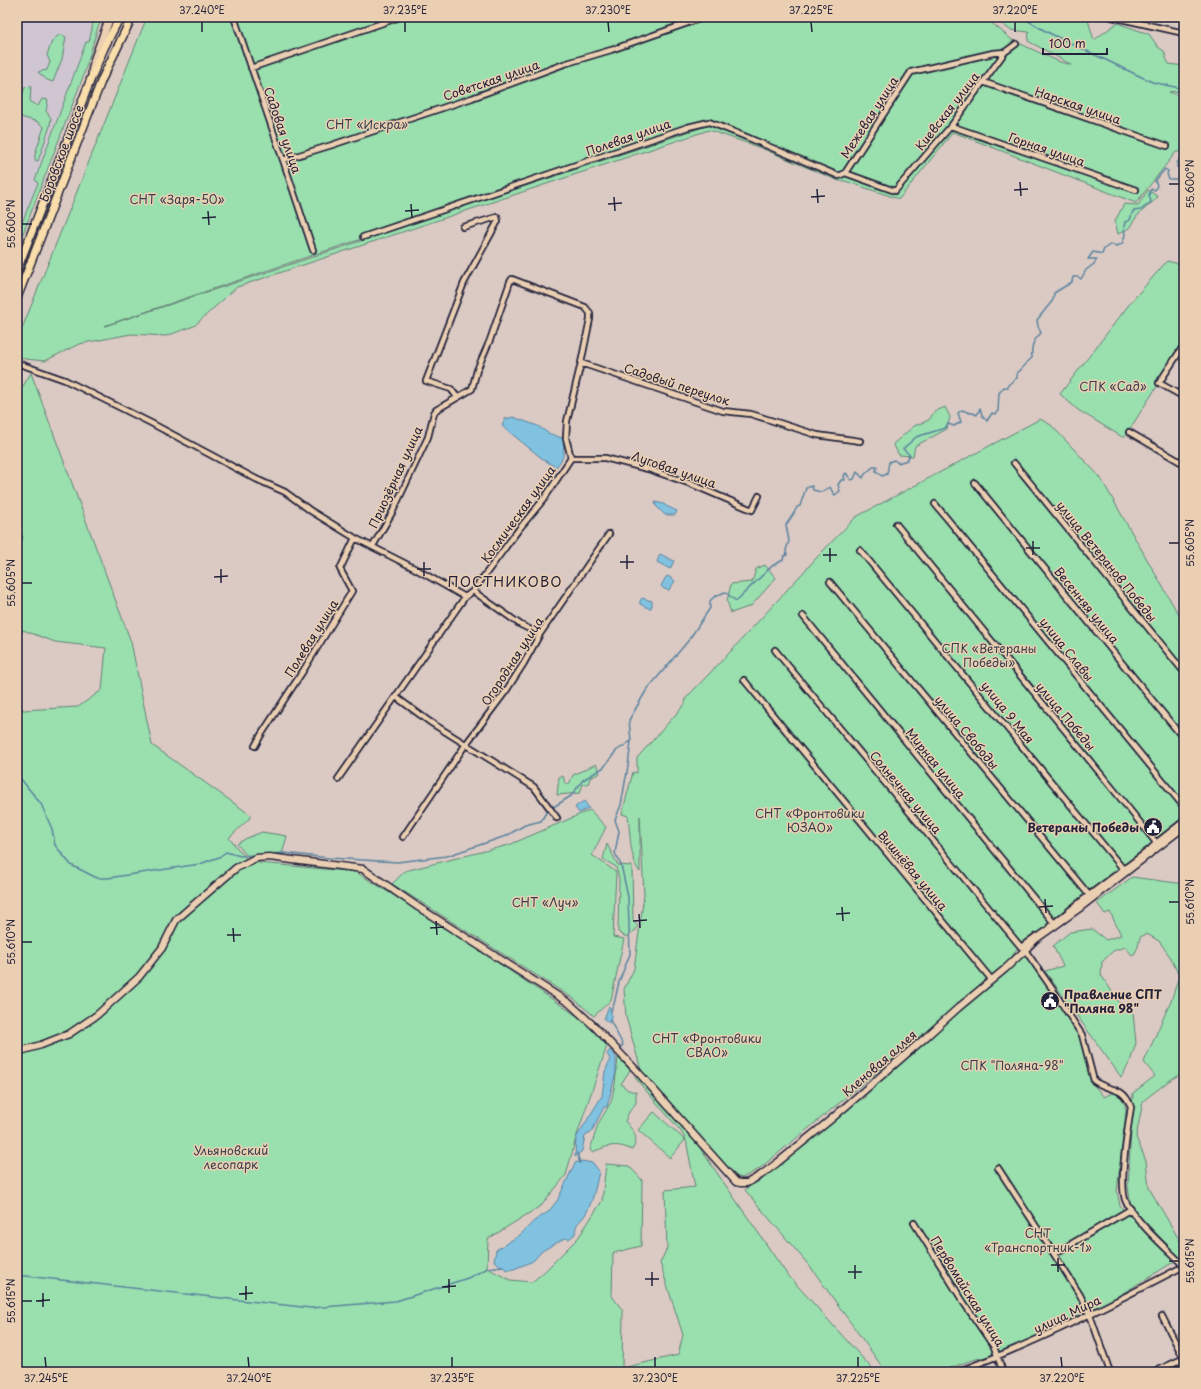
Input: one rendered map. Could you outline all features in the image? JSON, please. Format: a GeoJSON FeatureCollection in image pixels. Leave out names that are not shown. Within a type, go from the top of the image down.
{"type":"FeatureCollection","features":[{"type":"Feature","properties":{"kind":"main road"},"geometry":{"type":"LineString","coordinates":[[92,76],[95,58],[110,17]]}},
{"type":"Feature","properties":{"kind":"main road","name":"Боровское шоссе"},"geometry":{"type":"LineString","coordinates":[[17,270],[92,76],[120,17]]}},
{"type":"Feature","properties":{"kind":"main road","name":"Боровское шоссе"},"geometry":{"type":"LineString","coordinates":[[17,298],[102,79],[132,17]]}},
{"type":"Feature","properties":{"kind":"street","name":"Садовая улица"},"geometry":{"type":"LineString","coordinates":[[234,17],[313,250]]}},
{"type":"Feature","properties":{"kind":"street"},"geometry":{"type":"LineString","coordinates":[[252,68],[400,17]]}},
{"type":"Feature","properties":{"kind":"street","name":"Советская улица"},"geometry":{"type":"LineString","coordinates":[[283,160],[472,98],[564,64],[611,50],[705,17]]}},
{"type":"Feature","properties":{"kind":"street"},"geometry":{"type":"LineString","coordinates":[[1112,17],[1184,33]]}},
{"type":"Feature","properties":{"kind":"street","name":"Киевская улица"},"geometry":{"type":"LineString","coordinates":[[895,191],[951,126],[1005,52],[1016,44]]}},
{"type":"Feature","properties":{"kind":"street","name":"Межевая улица"},"geometry":{"type":"LineString","coordinates":[[845,173],[911,72],[993,53],[1005,52]]}},
{"type":"Feature","properties":{"kind":"street","name":"Нарская улица"},"geometry":{"type":"LineString","coordinates":[[983,82],[1167,146]]}},
{"type":"Feature","properties":{"kind":"street","name":"Полевая улица"},"geometry":{"type":"LineString","coordinates":[[363,237],[688,127],[709,122],[839,176],[845,173],[895,191]]}},
{"type":"Feature","properties":{"kind":"street","name":"Горная улица"},"geometry":{"type":"LineString","coordinates":[[951,126],[1136,190]]}},
{"type":"Feature","properties":{"kind":"street"},"geometry":{"type":"LineString","coordinates":[[457,397],[451,389],[426,381],[464,283],[498,221],[497,217],[463,227]]}},
{"type":"Feature","properties":{"kind":"street","name":"Космическая улица"},"geometry":{"type":"LineString","coordinates":[[338,779],[465,597],[473,591],[519,529],[544,499],[570,458],[566,438],[567,421],[581,363],[590,313],[585,307],[512,279],[490,340],[477,370],[472,389]]}},
{"type":"Feature","properties":{"kind":"street"},"geometry":{"type":"LineString","coordinates":[[1184,345],[1159,383],[1184,397]]}},
{"type":"Feature","properties":{"kind":"street"},"geometry":{"type":"LineString","coordinates":[[17,363],[65,380],[151,423],[256,479],[285,492],[311,511],[356,538],[414,568],[465,597]]}},
{"type":"Feature","properties":{"kind":"street","name":"Садовый переулок"},"geometry":{"type":"LineString","coordinates":[[581,363],[723,411],[751,414],[817,435],[860,441]]}},
{"type":"Feature","properties":{"kind":"street","name":"Приозёрная улица"},"geometry":{"type":"LineString","coordinates":[[373,546],[393,511],[428,437],[434,413],[436,410],[472,389]]}},
{"type":"Feature","properties":{"kind":"street"},"geometry":{"type":"LineString","coordinates":[[1129,432],[1184,464]]}},
{"type":"Feature","properties":{"kind":"street","name":"Луговая улица"},"geometry":{"type":"LineString","coordinates":[[570,458],[605,458],[648,468],[691,484],[752,510],[759,496]]}},
{"type":"Feature","properties":{"kind":"street","name":"улица Ветеранов Победы"},"geometry":{"type":"LineString","coordinates":[[1014,463],[1184,672]]}},
{"type":"Feature","properties":{"kind":"street","name":"Весенняя улица"},"geometry":{"type":"LineString","coordinates":[[975,484],[1184,739]]}},
{"type":"Feature","properties":{"kind":"street","name":"улица Славы"},"geometry":{"type":"LineString","coordinates":[[935,504],[1184,807]]}},
{"type":"Feature","properties":{"kind":"street","name":"улица Победы"},"geometry":{"type":"LineString","coordinates":[[896,524],[1158,845]]}},
{"type":"Feature","properties":{"kind":"street","name":"Огородная улица"},"geometry":{"type":"LineString","coordinates":[[403,837],[466,744],[506,691],[540,634],[609,534]]}},
{"type":"Feature","properties":{"kind":"street","name":"Полевая улица"},"geometry":{"type":"LineString","coordinates":[[255,746],[352,591],[340,568],[356,538]]}},
{"type":"Feature","properties":{"kind":"street","name":"улица 9 Мая"},"geometry":{"type":"LineString","coordinates":[[860,550],[1124,870]]}},
{"type":"Feature","properties":{"kind":"street","name":"улица Свободы"},"geometry":{"type":"LineString","coordinates":[[830,582],[1089,895]]}},
{"type":"Feature","properties":{"kind":"street"},"geometry":{"type":"LineString","coordinates":[[473,591],[521,625],[540,634]]}},
{"type":"Feature","properties":{"kind":"street","name":"Мирная улица"},"geometry":{"type":"LineString","coordinates":[[803,616],[1054,923]]}},
{"type":"Feature","properties":{"kind":"street","name":"Солнечная улица"},"geometry":{"type":"LineString","coordinates":[[775,650],[1023,949],[1053,990],[1082,1035],[1094,1081],[1125,1095],[1130,1108],[1123,1179],[1126,1201],[1131,1209]]}},
{"type":"Feature","properties":{"kind":"street","name":"Вишнёвая улица"},"geometry":{"type":"LineString","coordinates":[[744,680],[991,979]]}},
{"type":"Feature","properties":{"kind":"street"},"geometry":{"type":"LineString","coordinates":[[396,697],[430,722],[534,787],[557,818]]}},
{"type":"Feature","properties":{"kind":"street"},"geometry":{"type":"LineString","coordinates":[[1023,949],[1089,895],[1149,850],[1158,845],[1184,821]]}},
{"type":"Feature","properties":{"kind":"street","name":"Кленовая аллея"},"geometry":{"type":"LineString","coordinates":[[17,1052],[41,1045],[69,1034],[97,1016],[140,977],[162,948],[176,920],[236,868],[256,858],[269,857],[363,869],[418,907],[581,1012],[637,1071],[729,1175],[736,1182],[746,1183],[761,1176],[829,1121],[991,979],[1023,949],[1081,907],[1158,845],[1184,827]]}},
{"type":"Feature","properties":{"kind":"street"},"geometry":{"type":"LineString","coordinates":[[998,1168],[1080,1295],[1090,1315],[1110,1372]]}},
{"type":"Feature","properties":{"kind":"street"},"geometry":{"type":"LineString","coordinates":[[1054,1254],[1131,1209],[1142,1224],[1184,1266]]}},
{"type":"Feature","properties":{"kind":"street","name":"Первомайская улица"},"geometry":{"type":"LineString","coordinates":[[914,1223],[964,1303],[994,1347],[1003,1372]]}},
{"type":"Feature","properties":{"kind":"street","name":"улица Мира"},"geometry":{"type":"LineString","coordinates":[[956,1372],[998,1357],[1090,1315],[1184,1266]]}},
{"type":"Feature","properties":{"kind":"street"},"geometry":{"type":"LineString","coordinates":[[1154,1372],[1184,1358],[1162,1316]]}},
{"type":"Feature","properties":{"kind":"shaded area"},"geometry":{"type":"Polygon","coordinates":[[[17,17],[93,17],[89,42],[86,43],[47,145],[35,180],[38,182],[17,235],[17,17]]]}},
{"type":"Feature","properties":{"kind":"green space"},"geometry":{"type":"Polygon","coordinates":[[[93,17],[100,17],[102,20],[98,27],[83,77],[17,249],[17,235],[38,183],[35,180],[86,42],[89,42],[93,17]]]}},
{"type":"Feature","properties":{"kind":"green space","name":"СНТ «Искра»"},"geometry":{"type":"Polygon","coordinates":[[[147,17],[985,17],[1012,40],[1060,62],[1072,65],[1028,41],[1029,32],[1010,30],[993,17],[1057,17],[1064,20],[1067,17],[1087,17],[1094,40],[1117,23],[1149,34],[1158,47],[1164,51],[1169,64],[1184,66],[1184,95],[1180,91],[1169,92],[1184,97],[1184,148],[1181,152],[1176,152],[1136,203],[953,132],[899,199],[845,181],[839,181],[761,148],[709,130],[237,287],[194,326],[166,336],[131,334],[79,344],[45,361],[25,359],[17,355],[17,341],[147,17]],[[709,125],[301,259],[104,326],[105,326],[709,125]],[[951,128],[909,180],[952,129],[979,139],[951,128]]]}},
{"type":"Feature","properties":{"kind":"green space"},"geometry":{"type":"Polygon","coordinates":[[[60,34],[66,37],[62,59],[53,82],[47,80],[38,72],[47,70],[50,62],[47,55],[52,41],[60,34]]]}},
{"type":"Feature","properties":{"kind":"green space"},"geometry":{"type":"Polygon","coordinates":[[[31,86],[30,102],[38,106],[42,99],[48,100],[46,111],[51,118],[50,126],[38,161],[35,160],[35,154],[44,127],[38,122],[21,117],[18,109],[25,87],[31,86]]]}},
{"type":"Feature","properties":{"kind":"green space"},"geometry":{"type":"Polygon","coordinates":[[[1148,190],[1158,197],[1137,216],[1129,228],[1118,234],[1115,221],[1124,204],[1138,205],[1148,190]]]}},
{"type":"Feature","properties":{"kind":"green space","name":"СПК «Сад»"},"geometry":{"type":"Polygon","coordinates":[[[1184,259],[1184,344],[1124,438],[1078,410],[1060,394],[1131,302],[1167,261],[1179,264],[1184,259]]]}},
{"type":"Feature","properties":{"kind":"green space","name":"Ульяновский лесопарк"},"geometry":{"type":"Polygon","coordinates":[[[31,373],[131,642],[152,745],[252,816],[229,838],[249,862],[356,872],[451,931],[583,1020],[607,1046],[576,1138],[566,1175],[542,1205],[488,1239],[487,1268],[510,1280],[532,1282],[578,1238],[602,1201],[606,1164],[629,1166],[642,1180],[641,1246],[613,1253],[612,1296],[623,1311],[622,1368],[678,1355],[683,1335],[660,1263],[667,1248],[665,1190],[695,1187],[686,1140],[680,1130],[636,1079],[636,1074],[693,1138],[786,1273],[875,1372],[26,1372],[17,1359],[17,699],[23,710],[78,707],[102,690],[106,648],[55,642],[23,630],[17,640],[17,553],[23,538],[17,521],[17,396],[31,373]]]}},
{"type":"Feature","properties":{"kind":"green space"},"geometry":{"type":"Polygon","coordinates":[[[945,407],[950,417],[947,429],[915,446],[913,456],[899,455],[893,444],[914,426],[929,420],[934,412],[945,407]]]}},
{"type":"Feature","properties":{"kind":"green space"},"geometry":{"type":"Polygon","coordinates":[[[1040,419],[1051,425],[1100,477],[1184,624],[1184,824],[1018,947],[1006,966],[759,1169],[742,1178],[735,1176],[641,1070],[626,1017],[624,989],[634,969],[644,895],[640,816],[640,872],[632,854],[628,816],[622,814],[633,772],[637,773],[637,758],[685,704],[686,698],[856,517],[1040,419]]]}},
{"type":"Feature","properties":{"kind":"green space"},"geometry":{"type":"Polygon","coordinates":[[[765,565],[776,578],[751,606],[731,613],[727,601],[731,584],[752,582],[756,569],[765,565]]]}},
{"type":"Feature","properties":{"kind":"green space"},"geometry":{"type":"Polygon","coordinates":[[[596,764],[600,773],[590,778],[588,784],[583,784],[580,793],[557,795],[559,777],[563,776],[565,783],[569,784],[573,775],[596,764]]]}},
{"type":"Feature","properties":{"kind":"green space","name":"СНТ «Луч»"},"geometry":{"type":"Polygon","coordinates":[[[590,810],[606,827],[592,855],[616,872],[613,937],[624,939],[611,1000],[594,1016],[574,999],[392,884],[405,871],[509,845],[590,810]]]}},
{"type":"Feature","properties":{"kind":"green space"},"geometry":{"type":"Polygon","coordinates":[[[262,832],[287,836],[282,854],[248,857],[237,844],[262,832]]]}},
{"type":"Feature","properties":{"kind":"green space"},"geometry":{"type":"Polygon","coordinates":[[[607,844],[618,865],[632,866],[633,921],[638,926],[636,930],[626,937],[618,932],[619,879],[616,867],[603,859],[607,844]]]}},
{"type":"Feature","properties":{"kind":"green space"},"geometry":{"type":"Polygon","coordinates":[[[1132,877],[1184,884],[1184,1072],[1170,1080],[1143,1101],[1136,1137],[1146,1161],[1149,1188],[1184,1248],[1184,1262],[1131,1207],[1128,1186],[1133,1093],[1155,1076],[1144,1062],[1172,998],[1179,976],[1171,958],[1159,941],[1147,934],[1140,937],[1138,947],[1133,956],[1125,947],[1113,951],[1102,962],[1101,975],[1119,1002],[1133,1013],[1136,1043],[1130,1062],[1121,1077],[1045,971],[1063,966],[1053,946],[1070,932],[1092,929],[1106,940],[1121,935],[1110,912],[1105,914],[1097,903],[1132,877]]]}},
{"type":"Feature","properties":{"kind":"green space"},"geometry":{"type":"Polygon","coordinates":[[[1021,957],[1028,958],[1079,1031],[1092,1083],[1104,1097],[1114,1092],[1123,1100],[1126,1111],[1117,1191],[1120,1206],[1175,1261],[1091,1313],[998,1354],[972,1360],[939,1372],[886,1372],[812,1269],[745,1190],[857,1099],[865,1098],[865,1093],[1021,957]]]}},
{"type":"Feature","properties":{"kind":"green space"},"geometry":{"type":"Polygon","coordinates":[[[618,1058],[630,1070],[621,1084],[628,1090],[636,1092],[636,1103],[629,1112],[625,1121],[635,1135],[636,1142],[632,1150],[621,1146],[612,1146],[592,1152],[590,1150],[598,1124],[611,1102],[618,1058]]]}},
{"type":"Feature","properties":{"kind":"green space"},"geometry":{"type":"Polygon","coordinates":[[[654,1112],[685,1140],[670,1158],[638,1130],[654,1112]]]}},
{"type":"Feature","properties":{"kind":"water"},"geometry":{"type":"Polygon","coordinates":[[[513,417],[538,426],[548,433],[562,438],[564,454],[556,467],[544,460],[502,426],[505,419],[513,417]]]}},
{"type":"Feature","properties":{"kind":"water"},"geometry":{"type":"Polygon","coordinates":[[[655,502],[664,504],[677,511],[675,515],[665,515],[656,506],[655,502]]]}},
{"type":"Feature","properties":{"kind":"water"},"geometry":{"type":"Polygon","coordinates":[[[660,554],[674,561],[670,569],[657,562],[660,554]]]}},
{"type":"Feature","properties":{"kind":"water"},"geometry":{"type":"Polygon","coordinates":[[[668,576],[675,581],[669,590],[664,589],[661,586],[668,576]]]}},
{"type":"Feature","properties":{"kind":"water"},"geometry":{"type":"Polygon","coordinates":[[[642,598],[652,601],[652,606],[650,609],[640,604],[642,598]]]}},
{"type":"Feature","properties":{"kind":"water"},"geometry":{"type":"Polygon","coordinates":[[[584,801],[589,808],[579,813],[575,807],[584,801]]]}},
{"type":"Feature","properties":{"kind":"water"},"geometry":{"type":"Polygon","coordinates":[[[609,1006],[611,1010],[611,1019],[609,1023],[604,1019],[609,1006]]]}},
{"type":"Feature","properties":{"kind":"water"},"geometry":{"type":"Polygon","coordinates":[[[610,1050],[616,1057],[616,1072],[607,1107],[604,1107],[591,1133],[585,1136],[582,1151],[575,1157],[576,1138],[602,1096],[605,1072],[610,1059],[607,1054],[610,1050]]]}},
{"type":"Feature","properties":{"kind":"water"},"geometry":{"type":"Polygon","coordinates":[[[582,1161],[593,1163],[599,1171],[590,1205],[585,1215],[577,1225],[575,1234],[569,1239],[565,1238],[542,1251],[533,1261],[514,1269],[507,1270],[494,1261],[496,1250],[520,1235],[534,1221],[548,1212],[557,1201],[575,1163],[582,1161]]]}},
{"type":"Feature","properties":{"kind":"waterway"},"geometry":{"type":"LineString","coordinates":[[1022,17],[1047,32],[1152,82],[1184,89]]}},
{"type":"Feature","properties":{"kind":"waterway"},"geometry":{"type":"LineString","coordinates":[[1184,153],[1177,163],[1177,167],[1184,170]]}},
{"type":"Feature","properties":{"kind":"waterway"},"geometry":{"type":"LineString","coordinates":[[611,1011],[619,982],[630,954],[628,897],[621,865],[615,853],[619,831],[615,820],[621,805],[628,766],[631,741],[629,720],[646,691],[688,641],[710,608],[710,601],[714,597],[725,592],[736,601],[772,566],[783,560],[784,556],[787,555],[786,550],[789,541],[786,525],[797,507],[800,506],[806,488],[812,486],[813,490],[821,492],[830,487],[835,495],[840,491],[838,485],[841,480],[845,480],[844,476],[846,473],[851,480],[854,479],[857,472],[863,478],[865,474],[873,467],[877,467],[876,471],[882,476],[887,474],[889,462],[894,460],[898,463],[907,460],[910,455],[903,449],[916,437],[945,428],[948,424],[954,426],[961,422],[958,413],[962,410],[977,415],[980,408],[982,415],[987,421],[992,413],[995,414],[998,411],[999,393],[1004,387],[1008,388],[1008,385],[1017,378],[1017,373],[1032,358],[1033,345],[1041,333],[1037,320],[1053,300],[1054,293],[1072,282],[1073,277],[1078,277],[1081,279],[1086,270],[1094,264],[1097,259],[1088,259],[1093,252],[1102,254],[1104,249],[1111,244],[1116,246],[1122,244],[1125,235],[1125,222],[1130,220],[1133,211],[1141,210],[1151,202],[1149,195],[1151,189],[1155,190],[1157,185],[1155,181],[1165,169],[1168,171],[1167,174],[1169,179],[1182,179],[1184,177]]}},
{"type":"Feature","properties":{"kind":"waterway"},"geometry":{"type":"LineString","coordinates":[[17,778],[20,778],[41,804],[52,829],[55,845],[71,865],[97,878],[108,878],[200,864],[219,857],[226,852],[240,856],[284,853],[329,858],[397,862],[447,856],[506,836],[525,825],[541,821],[547,811],[571,796],[583,780],[604,767],[616,751],[631,741]]}},
{"type":"Feature","properties":{"kind":"waterway"},"geometry":{"type":"LineString","coordinates":[[610,1020],[623,1045],[620,1048]]}},
{"type":"Feature","properties":{"kind":"waterway"},"geometry":{"type":"LineString","coordinates":[[577,1153],[580,1163]]}},
{"type":"Feature","properties":{"kind":"waterway"},"geometry":{"type":"LineString","coordinates":[[17,1275],[311,1308],[396,1301],[468,1278],[488,1268],[503,1266]]}},
{"type":"Feature","properties":{"kind":"place","name":"Ветераны Победы"},"geometry":{"type":"Point","coordinates":[1153,827]}},
{"type":"Feature","properties":{"kind":"place","name":"Правление СПТ \"Поляна 98\""},"geometry":{"type":"Point","coordinates":[1050,1001]}},
{"type":"Feature","properties":{"kind":"district","name":"ПОСТНИКОВО"},"geometry":{"type":"Point","coordinates":[505,581]}},
{"type":"Feature","properties":{"kind":"park label","name":"СНТ «Заря-50»"},"geometry":{"type":"Point","coordinates":[177,199]}},
{"type":"Feature","properties":{"kind":"park label","name":"СПК «Ветераны Победы»"},"geometry":{"type":"Point","coordinates":[989,655]}},
{"type":"Feature","properties":{"kind":"park label","name":"СНТ «Фронтовики ЮЗАО»"},"geometry":{"type":"Point","coordinates":[810,820]}},
{"type":"Feature","properties":{"kind":"park label","name":"СНТ «Фронтовики СВАО»"},"geometry":{"type":"Point","coordinates":[707,1045]}},
{"type":"Feature","properties":{"kind":"park label","name":"СПК \"Поляна-98\""},"geometry":{"type":"Point","coordinates":[1012,1065]}},
{"type":"Feature","properties":{"kind":"park label","name":"СНТ «Транспортник-1»"},"geometry":{"type":"Point","coordinates":[1038,1240]}}]}
